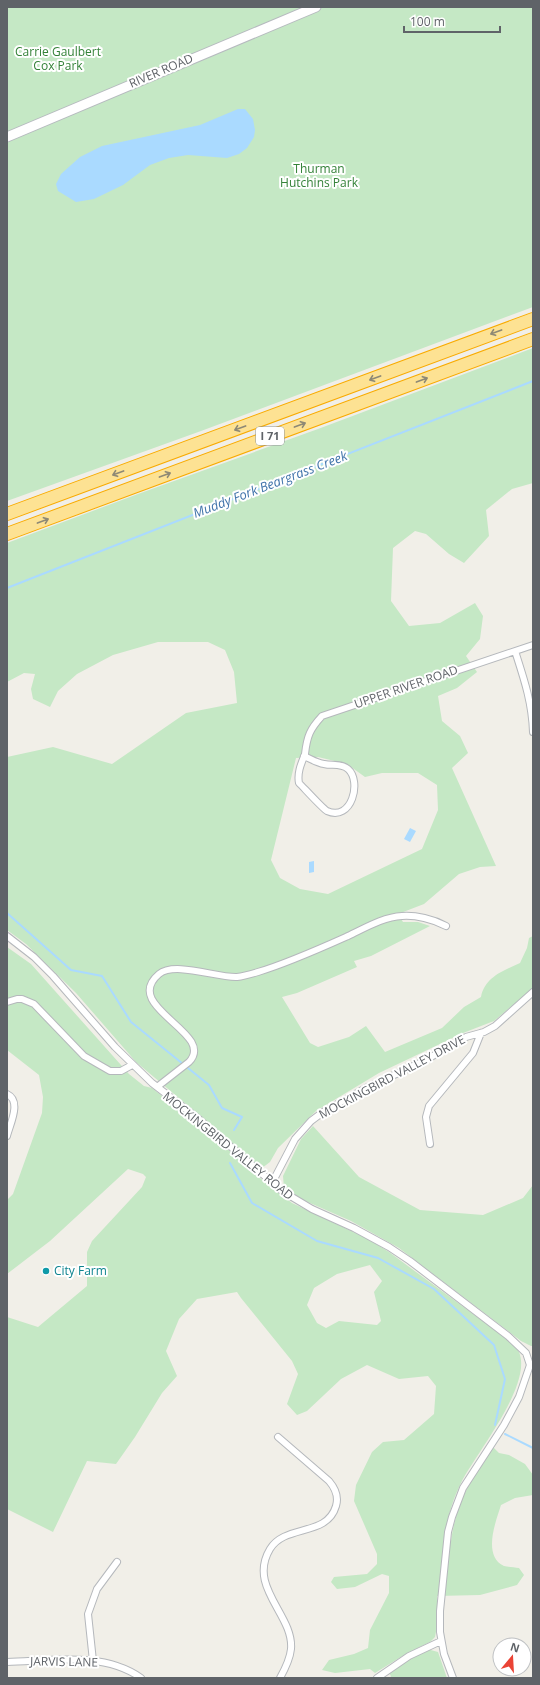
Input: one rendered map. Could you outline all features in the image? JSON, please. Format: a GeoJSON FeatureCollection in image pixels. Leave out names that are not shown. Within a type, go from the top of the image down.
{"type":"FeatureCollection","features":[{"type":"Feature","properties":{"kind":"highway","name":"I 71"},"geometry":{"type":"LineString","coordinates":[[7,514],[533,319]]}},
{"type":"Feature","properties":{"kind":"highway","name":"I 71"},"geometry":{"type":"LineString","coordinates":[[7,534],[533,339]]}},
{"type":"Feature","properties":{"kind":"street","name":"RIVER ROAD"},"geometry":{"type":"LineString","coordinates":[[7,137],[316,7]]}},
{"type":"Feature","properties":{"kind":"street","name":"UPPER RIVER ROAD"},"geometry":{"type":"LineString","coordinates":[[304,756],[325,765],[340,765],[350,772],[353,778],[352,801],[348,808],[343,811],[335,813],[326,811],[299,783],[298,778],[307,740],[312,727],[322,716],[533,645]]}},
{"type":"Feature","properties":{"kind":"street"},"geometry":{"type":"LineString","coordinates":[[515,651],[530,699],[533,732]]}},
{"type":"Feature","properties":{"kind":"street"},"geometry":{"type":"LineString","coordinates":[[156,1087],[194,1057],[195,1052],[191,1040],[154,1004],[151,997],[151,986],[160,974],[165,971],[181,969],[237,977],[258,972],[298,957],[386,919],[401,916],[422,918],[438,922],[446,926]]}},
{"type":"Feature","properties":{"kind":"street","name":"MOCKINGBIRD VALLEY ROAD"},"geometry":{"type":"LineString","coordinates":[[7,936],[34,957],[53,976],[132,1065],[156,1087],[200,1120],[272,1183],[296,1201],[374,1238],[410,1262],[508,1336],[526,1353],[532,1363],[519,1396],[511,1414],[466,1482],[452,1517],[448,1532],[440,1611],[441,1641],[453,1678]]}},
{"type":"Feature","properties":{"kind":"street","name":"MOCKINGBIRD VALLEY DRIVE"},"geometry":{"type":"LineString","coordinates":[[272,1183],[295,1138],[304,1126],[323,1112],[384,1079],[424,1061],[466,1037],[481,1033],[504,1019],[533,992]]}},
{"type":"Feature","properties":{"kind":"street"},"geometry":{"type":"LineString","coordinates":[[7,1002],[22,999],[34,1004],[84,1056],[110,1071],[121,1072],[132,1065]]}},
{"type":"Feature","properties":{"kind":"street"},"geometry":{"type":"LineString","coordinates":[[430,1144],[426,1117],[427,1112],[433,1101],[473,1053],[481,1033]]}},
{"type":"Feature","properties":{"kind":"street"},"geometry":{"type":"LineString","coordinates":[[7,1094],[13,1098],[15,1105],[7,1136]]}},
{"type":"Feature","properties":{"kind":"street"},"geometry":{"type":"LineString","coordinates":[[278,1437],[329,1480],[334,1488],[337,1499],[335,1510],[327,1520],[321,1525],[281,1538],[270,1549],[266,1559],[264,1570],[265,1582],[285,1627],[291,1647],[280,1678]]}},
{"type":"Feature","properties":{"kind":"street"},"geometry":{"type":"LineString","coordinates":[[93,1661],[88,1614],[97,1589],[117,1562]]}},
{"type":"Feature","properties":{"kind":"street"},"geometry":{"type":"LineString","coordinates":[[377,1678],[409,1656],[441,1641]]}},
{"type":"Feature","properties":{"kind":"street","name":"JARVIS LANE"},"geometry":{"type":"LineString","coordinates":[[7,1662],[70,1660],[93,1661],[120,1667],[141,1678]]}},
{"type":"Feature","properties":{"kind":"green space","name":"Thurman Hutchins Park"},"geometry":{"type":"Polygon","coordinates":[[[7,7],[533,7],[533,307],[201,431],[7,501],[7,7]]]}},
{"type":"Feature","properties":{"kind":"green space"},"geometry":{"type":"Polygon","coordinates":[[[533,348],[533,483],[512,489],[486,510],[489,536],[464,563],[449,554],[426,534],[415,531],[393,548],[391,601],[409,626],[440,623],[475,603],[483,616],[480,639],[466,656],[477,672],[457,688],[438,696],[442,721],[460,736],[468,753],[452,768],[496,866],[480,867],[459,874],[424,904],[398,914],[403,922],[418,922],[430,926],[371,956],[354,961],[357,967],[297,993],[282,997],[310,1043],[318,1047],[349,1037],[366,1026],[385,1052],[442,1028],[464,1007],[481,997],[486,984],[501,972],[520,963],[527,948],[529,938],[533,936],[533,988],[494,1021],[463,1033],[379,1073],[316,1111],[278,1148],[270,1162],[262,1168],[136,1062],[76,993],[26,944],[7,930],[7,757],[53,747],[112,764],[186,713],[237,703],[234,672],[225,650],[208,642],[158,642],[113,655],[77,674],[58,691],[50,707],[33,699],[31,689],[35,674],[24,673],[7,682],[7,543],[318,429],[533,348]],[[318,757],[296,758],[271,860],[280,878],[300,889],[328,894],[422,849],[438,810],[437,785],[418,773],[382,773],[365,777],[347,764],[318,757]]]}},
{"type":"Feature","properties":{"kind":"green space"},"geometry":{"type":"Polygon","coordinates":[[[7,947],[31,964],[129,1074],[144,1086],[152,1088],[222,1144],[255,1174],[292,1203],[368,1239],[389,1252],[512,1343],[519,1352],[521,1366],[518,1382],[501,1419],[461,1483],[450,1512],[443,1543],[451,1541],[453,1527],[461,1502],[492,1446],[499,1453],[509,1455],[525,1464],[533,1475],[533,1495],[515,1498],[501,1505],[492,1538],[492,1547],[497,1561],[504,1566],[519,1568],[524,1575],[517,1585],[480,1595],[437,1596],[437,1626],[435,1637],[430,1642],[409,1652],[375,1673],[370,1669],[335,1673],[322,1670],[329,1660],[354,1654],[368,1648],[370,1630],[389,1593],[389,1576],[382,1574],[355,1587],[337,1589],[331,1582],[334,1577],[367,1574],[377,1564],[377,1554],[354,1501],[356,1485],[372,1452],[383,1442],[404,1440],[434,1414],[436,1386],[428,1376],[399,1379],[367,1365],[341,1379],[307,1411],[297,1415],[287,1404],[298,1374],[292,1361],[237,1292],[197,1299],[179,1319],[166,1351],[177,1376],[162,1393],[135,1437],[116,1464],[87,1461],[53,1532],[7,1509],[7,1317],[38,1327],[87,1286],[87,1252],[92,1241],[142,1187],[146,1177],[143,1174],[128,1169],[50,1241],[7,1274],[7,1200],[13,1194],[42,1113],[43,1097],[39,1075],[7,1050],[7,947]],[[370,1265],[337,1274],[314,1288],[307,1305],[317,1323],[326,1328],[339,1321],[377,1325],[381,1321],[374,1292],[382,1281],[370,1265]]]}},
{"type":"Feature","properties":{"kind":"green space"},"geometry":{"type":"Polygon","coordinates":[[[313,1126],[359,1177],[420,1210],[483,1215],[523,1198],[533,1185],[533,1346],[521,1341],[399,1248],[351,1221],[294,1196],[284,1188],[283,1176],[301,1139],[313,1126]]]}},
{"type":"Feature","properties":{"kind":"green space"},"geometry":{"type":"Polygon","coordinates":[[[427,1649],[438,1652],[447,1678],[390,1678],[391,1676],[388,1672],[427,1649]]]}},
{"type":"Feature","properties":{"kind":"water"},"geometry":{"type":"Polygon","coordinates":[[[238,109],[245,109],[253,119],[255,130],[254,137],[247,148],[239,154],[227,158],[188,155],[169,158],[150,165],[123,185],[94,199],[76,202],[58,191],[56,184],[61,174],[80,157],[102,146],[200,125],[238,109]]]}},
{"type":"Feature","properties":{"kind":"water"},"geometry":{"type":"Polygon","coordinates":[[[410,828],[416,831],[410,842],[404,839],[410,828]]]}},
{"type":"Feature","properties":{"kind":"water"},"geometry":{"type":"Polygon","coordinates":[[[314,861],[314,872],[309,873],[309,862],[314,861]]]}},
{"type":"Feature","properties":{"kind":"waterway","name":"Muddy Fork Beargrass Creek"},"geometry":{"type":"LineString","coordinates":[[7,588],[533,381]]}},
{"type":"Feature","properties":{"kind":"waterway"},"geometry":{"type":"LineString","coordinates":[[7,913],[71,970],[102,976],[131,1022],[209,1085],[222,1108],[242,1117],[234,1130]]}},
{"type":"Feature","properties":{"kind":"waterway"},"geometry":{"type":"LineString","coordinates":[[230,1163],[252,1203],[317,1241],[378,1258],[434,1289],[494,1345],[505,1379],[495,1425]]}},
{"type":"Feature","properties":{"kind":"waterway"},"geometry":{"type":"LineString","coordinates":[[505,1434],[533,1448]]}},
{"type":"Feature","properties":{"kind":"place","name":"City Farm"},"geometry":{"type":"Point","coordinates":[46,1271]}},
{"type":"Feature","properties":{"kind":"park label","name":"Carrie Gaulbert Cox Park"},"geometry":{"type":"Point","coordinates":[58,59]}}]}
